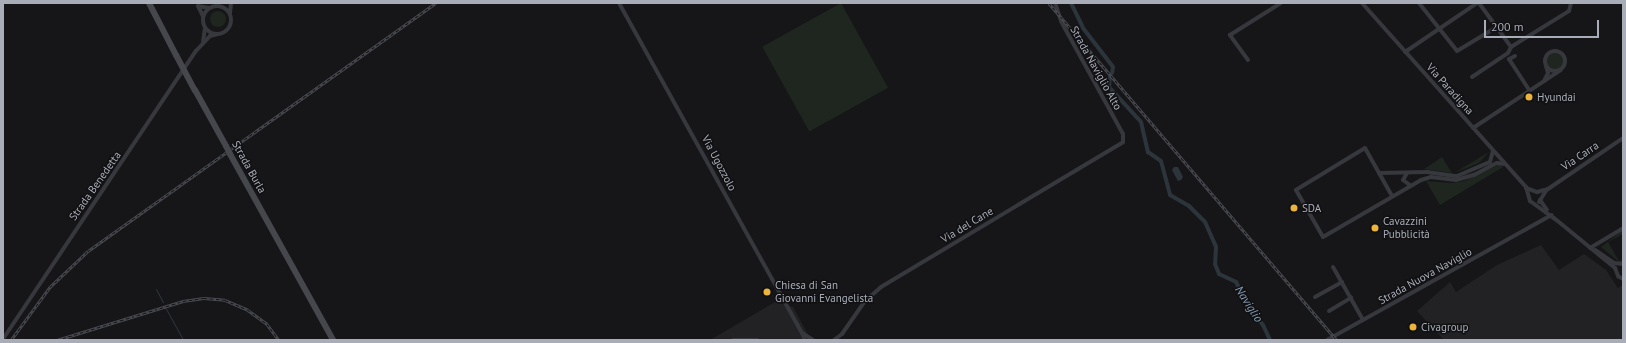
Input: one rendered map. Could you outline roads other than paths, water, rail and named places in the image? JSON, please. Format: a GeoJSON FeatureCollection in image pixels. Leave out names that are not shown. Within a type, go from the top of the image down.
{"type":"FeatureCollection","features":[{"type":"Feature","properties":{"kind":"main road","name":"Strada Burla"},"geometry":{"type":"LineString","coordinates":[[149,3],[195,90],[333,340]]}},
{"type":"Feature","properties":{"kind":"street"},"geometry":{"type":"LineString","coordinates":[[194,3],[198,6],[209,8],[226,3]]}},
{"type":"Feature","properties":{"kind":"street","name":"Strada Benedetta"},"geometry":{"type":"LineString","coordinates":[[3,339],[203,44],[210,36],[224,32],[230,26],[231,3]]}},
{"type":"Feature","properties":{"kind":"street","name":"Via Ugozzolo"},"geometry":{"type":"LineString","coordinates":[[619,3],[805,340]]}},
{"type":"Feature","properties":{"kind":"street","name":"Strada Naviglio Alto"},"geometry":{"type":"LineString","coordinates":[[1055,3],[1060,21],[1124,140]]}},
{"type":"Feature","properties":{"kind":"street"},"geometry":{"type":"LineString","coordinates":[[1248,60],[1230,35],[1281,3]]}},
{"type":"Feature","properties":{"kind":"street","name":"Via Paradigna"},"geometry":{"type":"LineString","coordinates":[[1362,3],[1526,187]]}},
{"type":"Feature","properties":{"kind":"street"},"geometry":{"type":"LineString","coordinates":[[1419,3],[1438,30],[1456,51],[1497,27]]}},
{"type":"Feature","properties":{"kind":"street"},"geometry":{"type":"LineString","coordinates":[[1405,52],[1478,3],[1511,47]]}},
{"type":"Feature","properties":{"kind":"street","name":"Strada Benedetta"},"geometry":{"type":"LineString","coordinates":[[198,6],[203,17],[205,27],[203,44]]}},
{"type":"Feature","properties":{"kind":"street"},"geometry":{"type":"LineString","coordinates":[[219,6],[230,13]]}},
{"type":"Feature","properties":{"kind":"street"},"geometry":{"type":"LineString","coordinates":[[1472,77],[1508,53],[1511,47],[1541,31],[1572,6]]}},
{"type":"Feature","properties":{"kind":"street"},"geometry":{"type":"LineString","coordinates":[[203,17],[209,8]]}},
{"type":"Feature","properties":{"kind":"street"},"geometry":{"type":"LineString","coordinates":[[205,27],[210,32],[218,34]]}},
{"type":"Feature","properties":{"kind":"street"},"geometry":{"type":"LineString","coordinates":[[1473,128],[1561,70],[1566,59],[1558,51],[1547,55],[1546,66],[1548,72],[1544,81]]}},
{"type":"Feature","properties":{"kind":"street"},"geometry":{"type":"LineString","coordinates":[[1515,56],[1509,59],[1529,90]]}},
{"type":"Feature","properties":{"kind":"street"},"geometry":{"type":"LineString","coordinates":[[1546,66],[1553,71],[1561,70]]}},
{"type":"Feature","properties":{"kind":"street","name":"Via Carra"},"geometry":{"type":"LineString","coordinates":[[1535,192],[1548,189],[1623,138]]}},
{"type":"Feature","properties":{"kind":"street","name":"Via del Cane"},"geometry":{"type":"LineString","coordinates":[[834,340],[842,334],[865,301],[881,287],[1124,140]]}},
{"type":"Feature","properties":{"kind":"street"},"geometry":{"type":"LineString","coordinates":[[1392,196],[1365,148],[1296,190],[1323,237],[1392,196],[1410,185],[1431,177],[1456,180],[1474,175],[1497,163],[1505,164]]}},
{"type":"Feature","properties":{"kind":"street"},"geometry":{"type":"LineString","coordinates":[[1379,173],[1427,172],[1450,176],[1462,175],[1490,162],[1494,156],[1492,149]]}},
{"type":"Feature","properties":{"kind":"street"},"geometry":{"type":"LineString","coordinates":[[1408,173],[1403,180],[1410,185]]}},
{"type":"Feature","properties":{"kind":"street"},"geometry":{"type":"LineString","coordinates":[[1526,187],[1535,192],[1551,215]]}},
{"type":"Feature","properties":{"kind":"street"},"geometry":{"type":"LineString","coordinates":[[1526,187],[1530,196],[1530,201],[1545,210],[1615,268],[1616,272],[1623,279]]}},
{"type":"Feature","properties":{"kind":"street","name":"Via Carra"},"geometry":{"type":"LineString","coordinates":[[1541,200],[1548,189]]}},
{"type":"Feature","properties":{"kind":"street"},"geometry":{"type":"LineString","coordinates":[[1530,196],[1535,192]]}},
{"type":"Feature","properties":{"kind":"street"},"geometry":{"type":"LineString","coordinates":[[1536,204],[1541,200]]}},
{"type":"Feature","properties":{"kind":"street","name":"Strada Nuova Naviglio"},"geometry":{"type":"LineString","coordinates":[[1532,227],[1543,219],[1545,210]]}},
{"type":"Feature","properties":{"kind":"street","name":"Strada Nuova Naviglio"},"geometry":{"type":"LineString","coordinates":[[1327,340],[1532,227],[1551,215]]}},
{"type":"Feature","properties":{"kind":"street"},"geometry":{"type":"LineString","coordinates":[[1591,248],[1623,228]]}},
{"type":"Feature","properties":{"kind":"street"},"geometry":{"type":"LineString","coordinates":[[1591,248],[1614,263],[1622,265],[1616,272]]}},
{"type":"Feature","properties":{"kind":"street"},"geometry":{"type":"LineString","coordinates":[[1333,267],[1363,320]]}},
{"type":"Feature","properties":{"kind":"street"},"geometry":{"type":"LineString","coordinates":[[1315,296],[1342,282]]}},
{"type":"Feature","properties":{"kind":"street"},"geometry":{"type":"LineString","coordinates":[[1329,311],[1351,298]]}},
{"type":"Feature","properties":{"kind":"street","name":"Via Ugozzolo"},"geometry":{"type":"LineString","coordinates":[[802,333],[813,340],[817,340]]}},
{"type":"Feature","properties":{"kind":"street"},"geometry":{"type":"LineString","coordinates":[[733,340],[757,340]]}},
{"type":"Feature","properties":{"kind":"waterway","name":"Naviglio"},"geometry":{"type":"LineString","coordinates":[[1071,3],[1083,28],[1113,67],[1112,73]]}},
{"type":"Feature","properties":{"kind":"waterway","name":"Naviglio"},"geometry":{"type":"LineString","coordinates":[[1110,77],[1109,87],[1141,122],[1148,152],[1161,161],[1170,195],[1189,206],[1205,222],[1216,247],[1215,264],[1219,274],[1236,282],[1249,306],[1263,325],[1270,340]]}},
{"type":"Feature","properties":{"kind":"waterway"},"geometry":{"type":"LineString","coordinates":[[156,289],[163,302]]}},
{"type":"Feature","properties":{"kind":"waterway"},"geometry":{"type":"LineString","coordinates":[[165,307],[183,340]]}},
{"type":"Feature","properties":{"kind":"railway"},"geometry":{"type":"LineString","coordinates":[[11,340],[50,287],[88,251],[436,3]]}},
{"type":"Feature","properties":{"kind":"railway"},"geometry":{"type":"LineString","coordinates":[[1049,3],[1337,340]]}},
{"type":"Feature","properties":{"kind":"railway"},"geometry":{"type":"LineString","coordinates":[[57,340],[183,301],[204,298],[225,300],[248,310],[267,324],[279,340]]}},
{"type":"Feature","properties":{"kind":"place","name":"Hyundai"},"geometry":{"type":"Point","coordinates":[1529,97]}},
{"type":"Feature","properties":{"kind":"place","name":"SDA"},"geometry":{"type":"Point","coordinates":[1294,208]}},
{"type":"Feature","properties":{"kind":"place","name":"Cavazzini Pubblicità"},"geometry":{"type":"Point","coordinates":[1375,228]}},
{"type":"Feature","properties":{"kind":"place","name":"Chiesa di San Giovanni Evangelista"},"geometry":{"type":"Point","coordinates":[767,292]}},
{"type":"Feature","properties":{"kind":"place","name":"Civagroup"},"geometry":{"type":"Point","coordinates":[1413,327]}}]}
